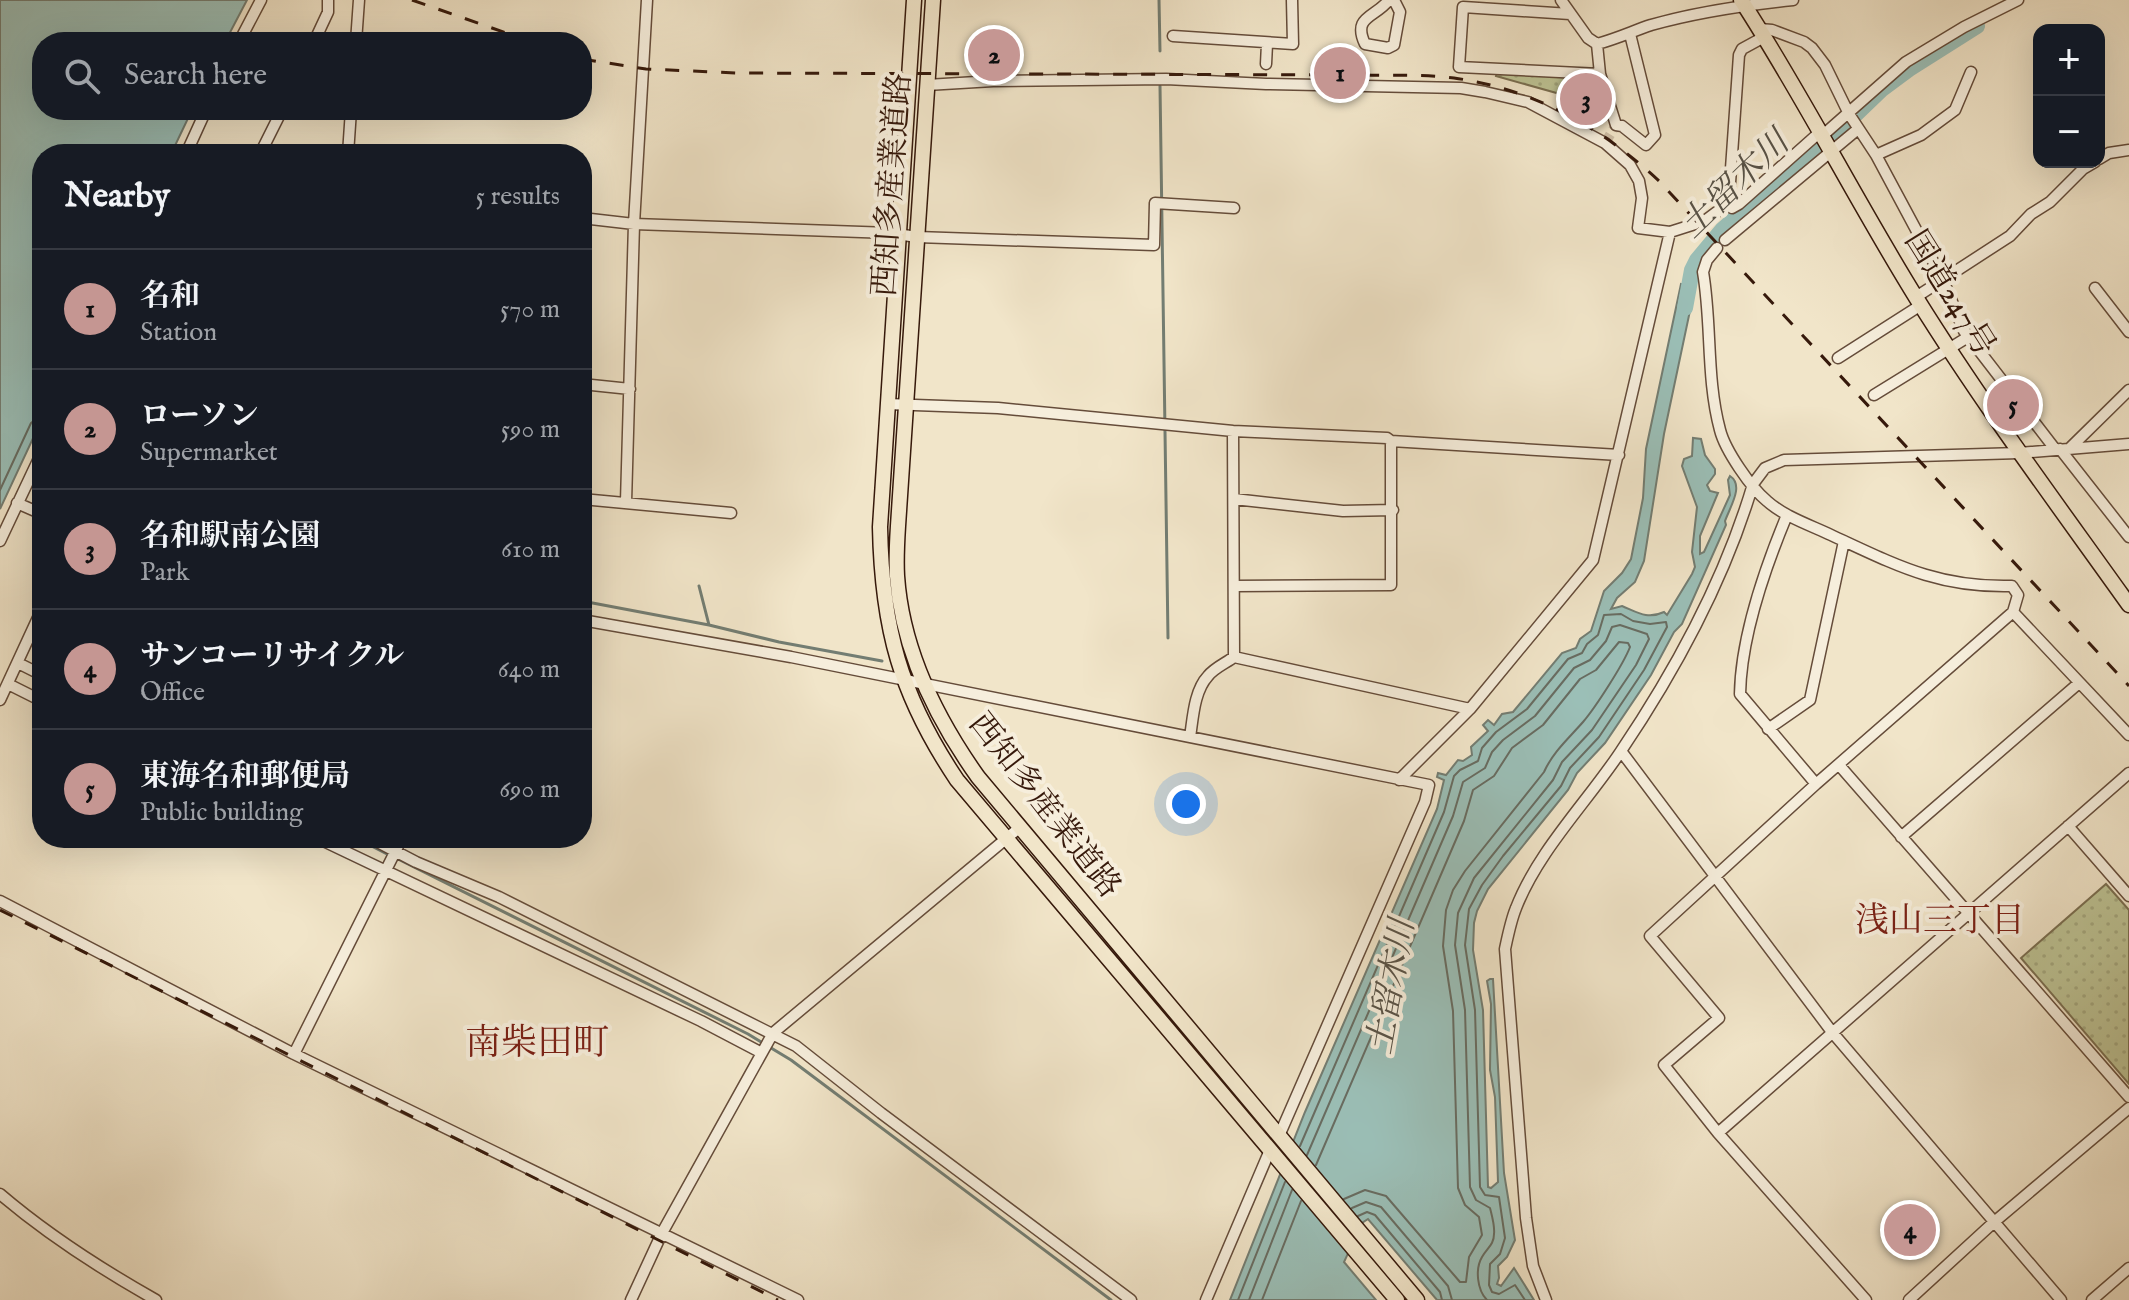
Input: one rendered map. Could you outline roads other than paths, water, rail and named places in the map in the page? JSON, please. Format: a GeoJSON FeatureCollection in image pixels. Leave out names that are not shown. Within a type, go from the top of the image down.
{"type":"FeatureCollection","features":[{"type":"Feature","properties":{"kind":"highway","name":"西知多産業道路"},"geometry":{"type":"LineString","coordinates":[[914,0],[880,527],[881,581],[890,636],[904,681],[937,749],[957,780],[1277,1146],[1363,1236],[1417,1300]]}},
{"type":"Feature","properties":{"kind":"highway","name":"西知多産業道路"},"geometry":{"type":"LineString","coordinates":[[933,0],[897,577],[906,628],[924,685],[957,748],[1397,1300]]}},
{"type":"Feature","properties":{"kind":"highway","name":"国道247号"},"geometry":{"type":"LineString","coordinates":[[1742,2],[1949,349],[2019,453],[2129,604]]}},
{"type":"Feature","properties":{"kind":"street"},"geometry":{"type":"LineString","coordinates":[[244,32],[261,0]]}},
{"type":"Feature","properties":{"kind":"street"},"geometry":{"type":"LineString","coordinates":[[319,32],[328,12],[328,0]]}},
{"type":"Feature","properties":{"kind":"street"},"geometry":{"type":"LineString","coordinates":[[357,32],[359,0]]}},
{"type":"Feature","properties":{"kind":"street"},"geometry":{"type":"LineString","coordinates":[[626,502],[634,224],[647,0]]}},
{"type":"Feature","properties":{"kind":"street"},"geometry":{"type":"LineString","coordinates":[[1173,36],[1293,44],[1292,0]]}},
{"type":"Feature","properties":{"kind":"street"},"geometry":{"type":"LineString","coordinates":[[1392,0],[1400,12],[1394,45],[1388,48],[1365,44],[1360,29],[1363,22],[1392,0]]}},
{"type":"Feature","properties":{"kind":"street"},"geometry":{"type":"LineString","coordinates":[[1561,0],[1588,38],[1597,44]]}},
{"type":"Feature","properties":{"kind":"street"},"geometry":{"type":"LineString","coordinates":[[1597,44],[1647,26],[1742,2],[1793,0]]}},
{"type":"Feature","properties":{"kind":"street"},"geometry":{"type":"LineString","coordinates":[[1725,240],[1825,142],[1849,114],[1906,62],[1964,27],[2018,0]]}},
{"type":"Feature","properties":{"kind":"street"},"geometry":{"type":"LineString","coordinates":[[1570,14],[1463,7],[1459,67],[1600,74]]}},
{"type":"Feature","properties":{"kind":"street"},"geometry":{"type":"LineString","coordinates":[[1706,220],[1726,205],[1729,197],[1739,55],[1742,49],[1762,33],[1804,42],[1825,65],[1849,114],[1876,155],[1911,226],[1943,280],[1968,337],[2062,448],[2129,537]]}},
{"type":"Feature","properties":{"kind":"street"},"geometry":{"type":"LineString","coordinates":[[1597,44],[1600,74],[1616,125],[1622,126],[1646,145],[1655,135],[1630,34]]}},
{"type":"Feature","properties":{"kind":"street"},"geometry":{"type":"LineString","coordinates":[[1266,64],[1267,44]]}},
{"type":"Feature","properties":{"kind":"street"},"geometry":{"type":"LineString","coordinates":[[1876,155],[1921,135],[1955,110],[1971,72]]}},
{"type":"Feature","properties":{"kind":"street"},"geometry":{"type":"LineString","coordinates":[[927,85],[1166,79],[1461,88],[1485,92],[1528,102],[1605,143],[1630,165],[1639,181],[1642,198],[1638,228],[1670,232],[1695,224]]}},
{"type":"Feature","properties":{"kind":"street"},"geometry":{"type":"LineString","coordinates":[[191,144],[201,120]]}},
{"type":"Feature","properties":{"kind":"street"},"geometry":{"type":"LineString","coordinates":[[265,144],[277,120]]}},
{"type":"Feature","properties":{"kind":"street"},"geometry":{"type":"LineString","coordinates":[[349,144],[350,120]]}},
{"type":"Feature","properties":{"kind":"street"},"geometry":{"type":"LineString","coordinates":[[1726,205],[1732,208],[1739,204],[1825,142],[1858,127]]}},
{"type":"Feature","properties":{"kind":"street"},"geometry":{"type":"LineString","coordinates":[[2105,156],[2129,150]]}},
{"type":"Feature","properties":{"kind":"street"},"geometry":{"type":"LineString","coordinates":[[1838,358],[1919,301],[1943,280],[2010,236],[2085,168]]}},
{"type":"Feature","properties":{"kind":"street"},"geometry":{"type":"LineString","coordinates":[[592,219],[634,224],[1154,245],[1155,203],[1234,208]]}},
{"type":"Feature","properties":{"kind":"street"},"geometry":{"type":"LineString","coordinates":[[1399,780],[1470,709],[1593,560],[1670,232]]}},
{"type":"Feature","properties":{"kind":"street"},"geometry":{"type":"LineString","coordinates":[[1717,248],[1707,260],[1703,272],[1711,387],[1721,433],[1731,456],[1769,503],[1787,515],[1918,575],[1980,587],[2012,586],[2018,595],[2013,612],[1713,875],[1650,936],[1719,1018],[1664,1065],[1718,1133],[1866,1300]]}},
{"type":"Feature","properties":{"kind":"street"},"geometry":{"type":"LineString","coordinates":[[2095,288],[2129,332]]}},
{"type":"Feature","properties":{"kind":"street"},"geometry":{"type":"LineString","coordinates":[[1874,395],[1968,337]]}},
{"type":"Feature","properties":{"kind":"street"},"geometry":{"type":"LineString","coordinates":[[592,385],[630,389]]}},
{"type":"Feature","properties":{"kind":"street"},"geometry":{"type":"LineString","coordinates":[[2062,448],[2129,390]]}},
{"type":"Feature","properties":{"kind":"street"},"geometry":{"type":"LineString","coordinates":[[887,404],[998,408],[1233,431],[1387,438],[1391,441],[1619,455]]}},
{"type":"Feature","properties":{"kind":"street"},"geometry":{"type":"LineString","coordinates":[[1233,431],[1234,657]]}},
{"type":"Feature","properties":{"kind":"street"},"geometry":{"type":"LineString","coordinates":[[1235,586],[1391,585],[1391,441]]}},
{"type":"Feature","properties":{"kind":"street"},"geometry":{"type":"LineString","coordinates":[[1546,1300],[1533,1266],[1526,1218],[1505,949],[1515,908],[1534,872],[1621,751],[1700,619],[1753,484],[1765,468],[1784,460],[2019,453],[2129,444]]}},
{"type":"Feature","properties":{"kind":"street"},"geometry":{"type":"LineString","coordinates":[[0,541],[32,472]]}},
{"type":"Feature","properties":{"kind":"street"},"geometry":{"type":"LineString","coordinates":[[1234,499],[1343,511],[1393,510]]}},
{"type":"Feature","properties":{"kind":"street"},"geometry":{"type":"LineString","coordinates":[[592,500],[731,513]]}},
{"type":"Feature","properties":{"kind":"street"},"geometry":{"type":"LineString","coordinates":[[17,503],[32,510]]}},
{"type":"Feature","properties":{"kind":"street"},"geometry":{"type":"LineString","coordinates":[[1787,515],[1772,551],[1753,615],[1740,694],[1816,784]]}},
{"type":"Feature","properties":{"kind":"street"},"geometry":{"type":"LineString","coordinates":[[1768,729],[1810,700],[1844,541]]}},
{"type":"Feature","properties":{"kind":"street"},"geometry":{"type":"LineString","coordinates":[[2013,612],[2129,735]]}},
{"type":"Feature","properties":{"kind":"street"},"geometry":{"type":"LineString","coordinates":[[592,622],[1429,785],[1425,802],[1277,1146],[1206,1300]]}},
{"type":"Feature","properties":{"kind":"street"},"geometry":{"type":"LineString","coordinates":[[0,700],[32,632]]}},
{"type":"Feature","properties":{"kind":"street"},"geometry":{"type":"LineString","coordinates":[[1190,737],[1195,705],[1203,682],[1209,674],[1234,657],[1470,709]]}},
{"type":"Feature","properties":{"kind":"street"},"geometry":{"type":"LineString","coordinates":[[18,663],[32,670]]}},
{"type":"Feature","properties":{"kind":"street"},"geometry":{"type":"LineString","coordinates":[[1901,837],[2079,683]]}},
{"type":"Feature","properties":{"kind":"street"},"geometry":{"type":"LineString","coordinates":[[8,684],[32,696]]}},
{"type":"Feature","properties":{"kind":"street"},"geometry":{"type":"LineString","coordinates":[[1621,751],[1832,1032],[2061,1300]]}},
{"type":"Feature","properties":{"kind":"street"},"geometry":{"type":"LineString","coordinates":[[1839,765],[2129,1097]]}},
{"type":"Feature","properties":{"kind":"street"},"geometry":{"type":"LineString","coordinates":[[1718,1133],[2129,773]]}},
{"type":"Feature","properties":{"kind":"street"},"geometry":{"type":"LineString","coordinates":[[2068,826],[2129,896]]}},
{"type":"Feature","properties":{"kind":"street"},"geometry":{"type":"LineString","coordinates":[[631,1300],[662,1233],[773,1033],[1019,828]]}},
{"type":"Feature","properties":{"kind":"street"},"geometry":{"type":"LineString","coordinates":[[337,848],[652,997],[762,1053]]}},
{"type":"Feature","properties":{"kind":"street"},"geometry":{"type":"LineString","coordinates":[[390,848],[499,897],[796,1046],[1131,1300]]}},
{"type":"Feature","properties":{"kind":"street"},"geometry":{"type":"LineString","coordinates":[[294,1054],[397,848]]}},
{"type":"Feature","properties":{"kind":"street"},"geometry":{"type":"LineString","coordinates":[[0,901],[294,1054],[798,1300]]}},
{"type":"Feature","properties":{"kind":"street"},"geometry":{"type":"LineString","coordinates":[[1909,1300],[1993,1223],[2129,1108]]}},
{"type":"Feature","properties":{"kind":"street"},"geometry":{"type":"LineString","coordinates":[[0,1194],[79,1254],[156,1300]]}},
{"type":"Feature","properties":{"kind":"street"},"geometry":{"type":"LineString","coordinates":[[2092,1300],[2129,1268]]}},
{"type":"Feature","properties":{"kind":"water"},"geometry":{"type":"Polygon","coordinates":[[[0,0],[247,0],[230,32],[32,32],[32,120],[187,120],[176,144],[32,144],[32,440],[0,509],[0,0]]]}},
{"type":"Feature","properties":{"kind":"water"},"geometry":{"type":"Polygon","coordinates":[[[1681,284],[1695,287],[1664,434],[1644,561],[1635,582],[1617,598],[1611,609],[1622,606],[1642,614],[1664,612],[1667,615],[1692,574],[1695,567],[1692,552],[1697,507],[1682,466],[1684,459],[1692,456],[1693,438],[1701,439],[1705,455],[1715,469],[1707,485],[1710,491],[1718,493],[1700,536],[1700,554],[1704,552],[1730,495],[1730,476],[1736,490],[1726,525],[1682,624],[1674,632],[1651,675],[1605,743],[1577,773],[1568,790],[1488,889],[1474,923],[1473,950],[1483,1010],[1488,1187],[1498,1182],[1495,1097],[1490,1070],[1491,1004],[1487,981],[1493,979],[1504,1173],[1515,1240],[1507,1257],[1498,1266],[1497,1284],[1501,1286],[1514,1268],[1534,1300],[1437,1300],[1368,1219],[1362,1223],[1344,1262],[1376,1300],[1230,1300],[1305,1112],[1437,809],[1444,780],[1437,777],[1438,773],[1446,775],[1458,760],[1463,761],[1472,755],[1471,747],[1488,731],[1483,725],[1488,720],[1494,725],[1502,714],[1513,712],[1562,653],[1576,648],[1580,639],[1591,631],[1604,591],[1631,559],[1643,498],[1646,449],[1681,284]]]}},
{"type":"Feature","properties":{"kind":"waterway"},"geometry":{"type":"LineString","coordinates":[[1159,0],[1160,51]]}},
{"type":"Feature","properties":{"kind":"waterway","name":"土留木川"},"geometry":{"type":"LineString","coordinates":[[1685,308],[1692,270],[1722,230],[1830,139],[1882,89],[1977,26]]}},
{"type":"Feature","properties":{"kind":"waterway"},"geometry":{"type":"LineString","coordinates":[[1160,86],[1168,638]]}},
{"type":"Feature","properties":{"kind":"waterway"},"geometry":{"type":"LineString","coordinates":[[699,586],[709,625],[882,661]]}},
{"type":"Feature","properties":{"kind":"waterway"},"geometry":{"type":"LineString","coordinates":[[592,603],[709,625]]}},
{"type":"Feature","properties":{"kind":"waterway"},"geometry":{"type":"LineString","coordinates":[[375,848],[389,855]]}},
{"type":"Feature","properties":{"kind":"waterway"},"geometry":{"type":"LineString","coordinates":[[396,858],[748,1034],[791,1060],[1111,1300]]}},
{"type":"Feature","properties":{"kind":"tunnel"},"geometry":{"type":"LineString","coordinates":[[1605,143],[1616,125]]}},
{"type":"Feature","properties":{"kind":"railway"},"geometry":{"type":"LineString","coordinates":[[412,0],[503,32]]}},
{"type":"Feature","properties":{"kind":"railway"},"geometry":{"type":"LineString","coordinates":[[592,61],[646,69],[737,73],[1431,76],[1483,83],[1539,101],[1590,128],[1659,181],[2129,686]]}},
{"type":"Feature","properties":{"kind":"railway"},"geometry":{"type":"LineString","coordinates":[[0,910],[778,1300]]}},
{"type":"Feature","properties":{"kind":"place","name":"ローソン"},"geometry":{"type":"Point","coordinates":[994,55]}},
{"type":"Feature","properties":{"kind":"place","name":"名和"},"geometry":{"type":"Point","coordinates":[1340,73]}},
{"type":"Feature","properties":{"kind":"place","name":"名和駅南公園"},"geometry":{"type":"Point","coordinates":[1586,99]}},
{"type":"Feature","properties":{"kind":"place","name":"東海名和郵便局"},"geometry":{"type":"Point","coordinates":[2013,405]}},
{"type":"Feature","properties":{"kind":"place","name":"サンコーリサイクル"},"geometry":{"type":"Point","coordinates":[1910,1230]}},
{"type":"Feature","properties":{"kind":"district","name":"浅山三丁目"},"geometry":{"type":"Point","coordinates":[1940,921]}},
{"type":"Feature","properties":{"kind":"district","name":"南柴田町"},"geometry":{"type":"Point","coordinates":[537,1044]}}]}
